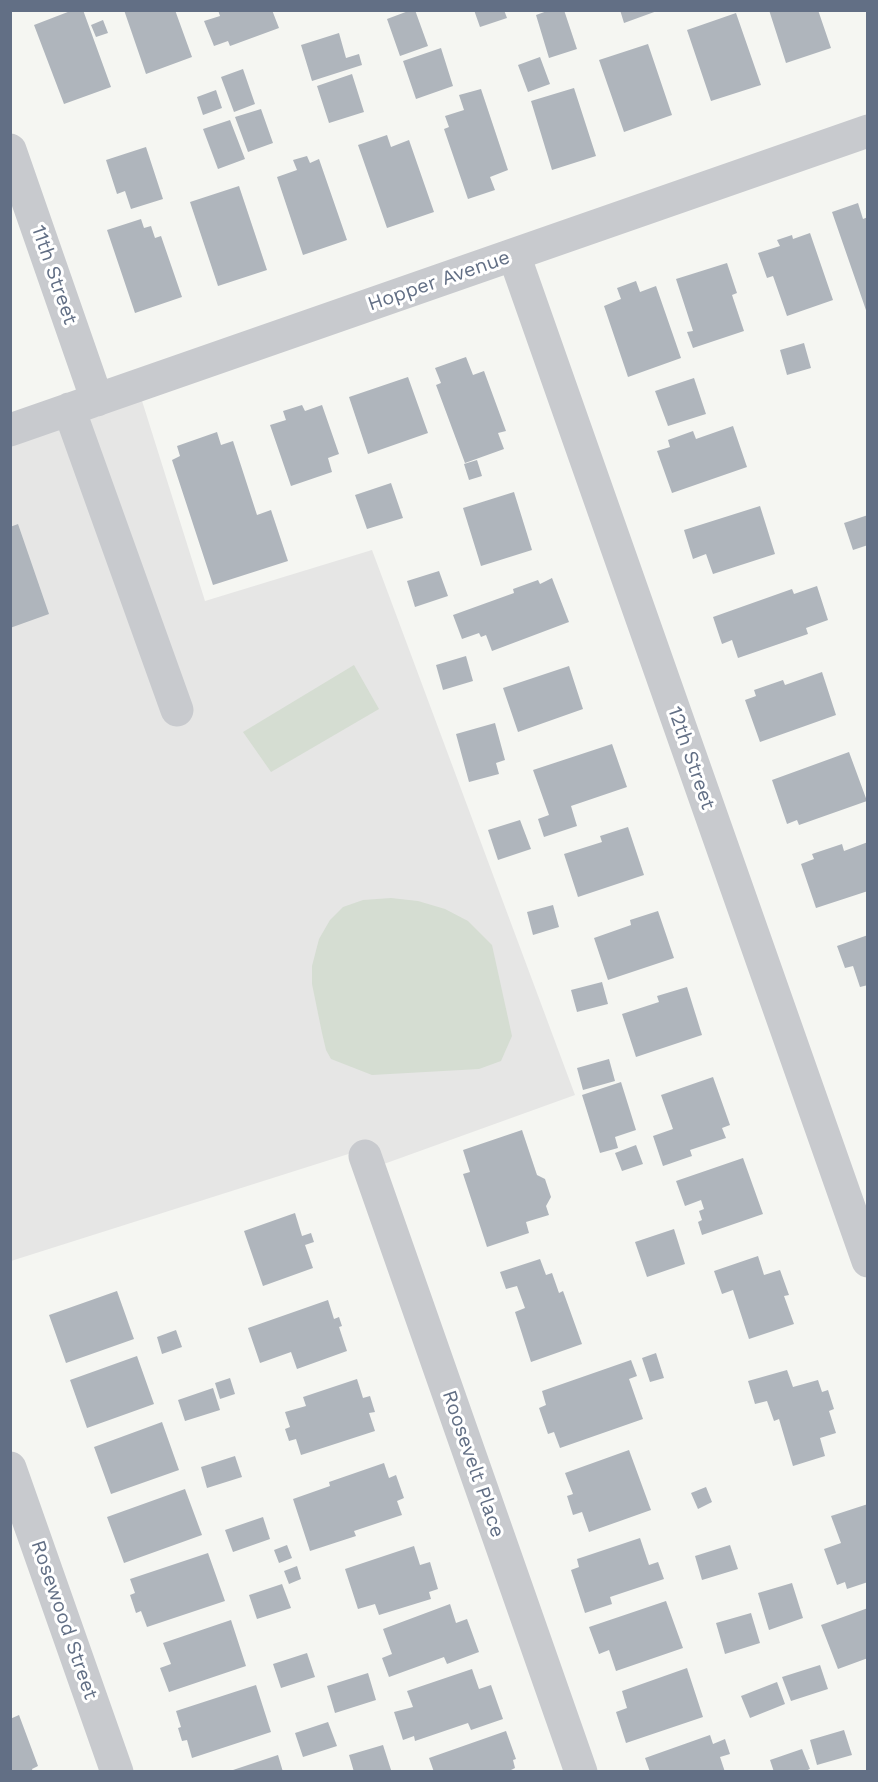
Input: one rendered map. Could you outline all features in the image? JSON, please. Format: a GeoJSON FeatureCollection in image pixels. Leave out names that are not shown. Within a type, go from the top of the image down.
{"type":"FeatureCollection","features":[{"type":"Feature","properties":{"kind":"street","name":"Hopper Avenue"},"geometry":{"type":"LineString","coordinates":[[10,430],[867,131]]}},
{"type":"Feature","properties":{"kind":"street","name":"11th Street"},"geometry":{"type":"LineString","coordinates":[[10,150],[83,404],[177,710]]}},
{"type":"Feature","properties":{"kind":"street","name":"12th Street"},"geometry":{"type":"LineString","coordinates":[[514,255],[867,1261]]}},
{"type":"Feature","properties":{"kind":"street","name":"Roosevelt Place"},"geometry":{"type":"LineString","coordinates":[[365,1156],[581,1772]]}},
{"type":"Feature","properties":{"kind":"street","name":"Rosewood Street"},"geometry":{"type":"LineString","coordinates":[[10,1467],[117,1772]]}},
{"type":"Feature","properties":{"kind":"shaded area"},"geometry":{"type":"Polygon","coordinates":[[[137,385],[205,601],[372,550],[575,1095],[370,1169],[361,1150],[11,1261],[10,430],[137,385]]]}},
{"type":"Feature","properties":{"kind":"shaded area"},"geometry":{"type":"Polygon","coordinates":[[[354,665],[379,709],[271,772],[243,732],[354,665]]]}},
{"type":"Feature","properties":{"kind":"shaded area"},"geometry":{"type":"Polygon","coordinates":[[[391,898],[418,901],[445,909],[468,921],[492,945],[512,1036],[501,1061],[479,1069],[372,1075],[331,1059],[326,1050],[312,984],[312,966],[319,939],[330,920],[343,907],[363,900],[391,898]]]}},
{"type":"Feature","properties":{"kind":"building"},"geometry":{"type":"Polygon","coordinates":[[[73,10],[83,10],[111,87],[64,104],[34,25],[73,10]]]}},
{"type":"Feature","properties":{"kind":"building"},"geometry":{"type":"Polygon","coordinates":[[[124,10],[175,10],[192,57],[146,74],[124,10]]]}},
{"type":"Feature","properties":{"kind":"building"},"geometry":{"type":"Polygon","coordinates":[[[218,10],[272,10],[279,28],[230,46],[228,41],[214,46],[204,21],[220,16],[218,10]]]}},
{"type":"Feature","properties":{"kind":"building"},"geometry":{"type":"Polygon","coordinates":[[[415,10],[428,46],[400,56],[387,19],[415,10]]]}},
{"type":"Feature","properties":{"kind":"building"},"geometry":{"type":"Polygon","coordinates":[[[474,10],[504,10],[507,18],[480,27],[474,10]]]}},
{"type":"Feature","properties":{"kind":"building"},"geometry":{"type":"Polygon","coordinates":[[[550,10],[564,10],[577,49],[549,58],[536,15],[550,10]]]}},
{"type":"Feature","properties":{"kind":"building"},"geometry":{"type":"Polygon","coordinates":[[[620,10],[657,10],[657,11],[624,23],[620,10]]]}},
{"type":"Feature","properties":{"kind":"building"},"geometry":{"type":"Polygon","coordinates":[[[769,10],[818,10],[831,48],[786,63],[769,10]]]}},
{"type":"Feature","properties":{"kind":"building"},"geometry":{"type":"Polygon","coordinates":[[[736,13],[761,85],[711,101],[687,30],[736,13]]]}},
{"type":"Feature","properties":{"kind":"building"},"geometry":{"type":"Polygon","coordinates":[[[103,20],[108,33],[96,37],[91,25],[103,20]]]}},
{"type":"Feature","properties":{"kind":"building"},"geometry":{"type":"Polygon","coordinates":[[[339,33],[346,58],[359,54],[362,65],[312,81],[301,45],[339,33]]]}},
{"type":"Feature","properties":{"kind":"building"},"geometry":{"type":"Polygon","coordinates":[[[648,44],[672,115],[624,132],[599,60],[648,44]]]}},
{"type":"Feature","properties":{"kind":"building"},"geometry":{"type":"Polygon","coordinates":[[[441,48],[453,86],[416,99],[403,61],[441,48]]]}},
{"type":"Feature","properties":{"kind":"building"},"geometry":{"type":"Polygon","coordinates":[[[540,57],[550,84],[528,92],[518,65],[540,57]]]}},
{"type":"Feature","properties":{"kind":"building"},"geometry":{"type":"Polygon","coordinates":[[[243,69],[255,104],[234,112],[221,77],[243,69]]]}},
{"type":"Feature","properties":{"kind":"building"},"geometry":{"type":"Polygon","coordinates":[[[352,74],[364,112],[329,123],[317,86],[352,74]]]}},
{"type":"Feature","properties":{"kind":"building"},"geometry":{"type":"Polygon","coordinates":[[[574,88],[596,156],[552,170],[531,101],[574,88]]]}},
{"type":"Feature","properties":{"kind":"building"},"geometry":{"type":"Polygon","coordinates":[[[481,89],[508,170],[490,177],[495,190],[468,199],[444,129],[449,127],[445,116],[464,110],[459,95],[481,89]]]}},
{"type":"Feature","properties":{"kind":"building"},"geometry":{"type":"Polygon","coordinates":[[[216,90],[222,108],[203,115],[197,97],[216,90]]]}},
{"type":"Feature","properties":{"kind":"building"},"geometry":{"type":"Polygon","coordinates":[[[261,109],[273,143],[248,152],[235,117],[261,109]]]}},
{"type":"Feature","properties":{"kind":"building"},"geometry":{"type":"Polygon","coordinates":[[[230,120],[245,159],[218,169],[203,129],[230,120]]]}},
{"type":"Feature","properties":{"kind":"building"},"geometry":{"type":"Polygon","coordinates":[[[387,135],[391,147],[409,140],[434,212],[387,228],[358,145],[387,135]]]}},
{"type":"Feature","properties":{"kind":"building"},"geometry":{"type":"Polygon","coordinates":[[[146,147],[163,199],[131,209],[125,191],[117,194],[106,160],[146,147]]]}},
{"type":"Feature","properties":{"kind":"building"},"geometry":{"type":"Polygon","coordinates":[[[307,156],[310,163],[319,159],[347,240],[303,255],[277,177],[297,170],[293,160],[307,156]]]}},
{"type":"Feature","properties":{"kind":"building"},"geometry":{"type":"Polygon","coordinates":[[[239,186],[267,270],[218,286],[190,202],[239,186]]]}},
{"type":"Feature","properties":{"kind":"building"},"geometry":{"type":"Polygon","coordinates":[[[858,203],[863,219],[868,217],[867,313],[832,212],[858,203]]]}},
{"type":"Feature","properties":{"kind":"building"},"geometry":{"type":"Polygon","coordinates":[[[141,219],[144,228],[151,226],[155,238],[161,236],[182,297],[135,313],[107,230],[141,219]]]}},
{"type":"Feature","properties":{"kind":"building"},"geometry":{"type":"Polygon","coordinates":[[[810,233],[833,300],[787,316],[773,276],[767,278],[758,253],[780,246],[777,240],[792,235],[793,239],[810,233]]]}},
{"type":"Feature","properties":{"kind":"building"},"geometry":{"type":"Polygon","coordinates":[[[727,263],[737,293],[732,295],[744,331],[693,348],[687,332],[693,331],[676,279],[727,263]]]}},
{"type":"Feature","properties":{"kind":"building"},"geometry":{"type":"Polygon","coordinates":[[[636,281],[640,292],[656,286],[681,358],[628,377],[604,306],[621,299],[617,288],[636,281]]]}},
{"type":"Feature","properties":{"kind":"building"},"geometry":{"type":"Polygon","coordinates":[[[804,343],[811,368],[787,375],[780,350],[804,343]]]}},
{"type":"Feature","properties":{"kind":"building"},"geometry":{"type":"Polygon","coordinates":[[[466,357],[473,375],[484,371],[506,431],[498,433],[504,449],[465,463],[436,385],[441,383],[435,368],[466,357]]]}},
{"type":"Feature","properties":{"kind":"building"},"geometry":{"type":"Polygon","coordinates":[[[408,377],[428,433],[368,454],[349,397],[408,377]]]}},
{"type":"Feature","properties":{"kind":"building"},"geometry":{"type":"Polygon","coordinates":[[[694,378],[706,414],[668,426],[655,391],[694,378]]]}},
{"type":"Feature","properties":{"kind":"building"},"geometry":{"type":"Polygon","coordinates":[[[302,405],[305,411],[322,405],[339,454],[328,458],[332,472],[291,486],[270,425],[286,420],[283,411],[302,405]]]}},
{"type":"Feature","properties":{"kind":"building"},"geometry":{"type":"Polygon","coordinates":[[[733,426],[747,467],[672,493],[657,451],[670,447],[668,440],[693,431],[696,439],[733,426]]]}},
{"type":"Feature","properties":{"kind":"building"},"geometry":{"type":"Polygon","coordinates":[[[217,432],[221,445],[233,441],[257,515],[271,510],[288,561],[213,585],[172,460],[180,456],[177,446],[217,432]]]}},
{"type":"Feature","properties":{"kind":"building"},"geometry":{"type":"Polygon","coordinates":[[[477,460],[482,476],[469,480],[464,464],[477,460]]]}},
{"type":"Feature","properties":{"kind":"building"},"geometry":{"type":"Polygon","coordinates":[[[391,483],[403,518],[367,529],[355,495],[391,483]]]}},
{"type":"Feature","properties":{"kind":"building"},"geometry":{"type":"Polygon","coordinates":[[[514,492],[532,550],[481,566],[463,508],[514,492]]]}},
{"type":"Feature","properties":{"kind":"building"},"geometry":{"type":"Polygon","coordinates":[[[760,506],[775,554],[713,574],[706,554],[693,559],[684,530],[760,506]]]}},
{"type":"Feature","properties":{"kind":"building"},"geometry":{"type":"Polygon","coordinates":[[[868,515],[868,545],[853,550],[844,523],[868,515]]]}},
{"type":"Feature","properties":{"kind":"building"},"geometry":{"type":"Polygon","coordinates":[[[18,524],[49,614],[10,628],[10,527],[18,524]]]}},
{"type":"Feature","properties":{"kind":"building"},"geometry":{"type":"Polygon","coordinates":[[[439,571],[448,596],[415,607],[407,581],[439,571]]]}},
{"type":"Feature","properties":{"kind":"building"},"geometry":{"type":"Polygon","coordinates":[[[552,578],[569,622],[492,651],[486,635],[481,637],[479,633],[462,639],[453,615],[514,593],[513,589],[538,580],[540,584],[552,578]]]}},
{"type":"Feature","properties":{"kind":"building"},"geometry":{"type":"Polygon","coordinates":[[[817,586],[828,620],[806,628],[808,634],[738,658],[732,640],[722,644],[713,617],[792,589],[794,594],[817,586]]]}},
{"type":"Feature","properties":{"kind":"building"},"geometry":{"type":"Polygon","coordinates":[[[466,656],[473,681],[443,690],[436,665],[466,656]]]}},
{"type":"Feature","properties":{"kind":"building"},"geometry":{"type":"Polygon","coordinates":[[[569,666],[583,709],[518,732],[503,688],[569,666]]]}},
{"type":"Feature","properties":{"kind":"building"},"geometry":{"type":"Polygon","coordinates":[[[822,672],[836,715],[760,742],[745,700],[756,696],[754,690],[783,680],[785,685],[822,672]]]}},
{"type":"Feature","properties":{"kind":"building"},"geometry":{"type":"Polygon","coordinates":[[[495,723],[505,760],[496,763],[499,774],[469,782],[456,734],[495,723]]]}},
{"type":"Feature","properties":{"kind":"building"},"geometry":{"type":"Polygon","coordinates":[[[612,744],[627,787],[571,806],[577,826],[544,837],[538,819],[549,815],[533,770],[612,744]]]}},
{"type":"Feature","properties":{"kind":"building"},"geometry":{"type":"Polygon","coordinates":[[[849,752],[867,801],[799,825],[797,820],[787,824],[772,780],[849,752]]]}},
{"type":"Feature","properties":{"kind":"building"},"geometry":{"type":"Polygon","coordinates":[[[520,820],[531,849],[498,860],[488,830],[520,820]]]}},
{"type":"Feature","properties":{"kind":"building"},"geometry":{"type":"Polygon","coordinates":[[[628,827],[644,875],[578,897],[564,854],[602,842],[600,836],[628,827]]]}},
{"type":"Feature","properties":{"kind":"building"},"geometry":{"type":"Polygon","coordinates":[[[868,842],[868,891],[816,908],[801,864],[814,859],[812,854],[842,844],[844,851],[868,842]]]}},
{"type":"Feature","properties":{"kind":"building"},"geometry":{"type":"Polygon","coordinates":[[[553,905],[559,927],[533,935],[527,912],[553,905]]]}},
{"type":"Feature","properties":{"kind":"building"},"geometry":{"type":"Polygon","coordinates":[[[658,911],[674,958],[608,980],[594,938],[631,925],[630,920],[658,911]]]}},
{"type":"Feature","properties":{"kind":"building"},"geometry":{"type":"Polygon","coordinates":[[[868,935],[868,985],[860,987],[853,966],[845,968],[837,946],[868,935]]]}},
{"type":"Feature","properties":{"kind":"building"},"geometry":{"type":"Polygon","coordinates":[[[602,982],[608,1004],[577,1012],[571,990],[602,982]]]}},
{"type":"Feature","properties":{"kind":"building"},"geometry":{"type":"Polygon","coordinates":[[[687,987],[702,1035],[636,1057],[622,1014],[659,1002],[657,996],[687,987]]]}},
{"type":"Feature","properties":{"kind":"building"},"geometry":{"type":"Polygon","coordinates":[[[609,1059],[615,1081],[583,1090],[577,1068],[609,1059]]]}},
{"type":"Feature","properties":{"kind":"building"},"geometry":{"type":"Polygon","coordinates":[[[713,1077],[730,1125],[722,1128],[726,1138],[690,1150],[692,1156],[663,1166],[653,1136],[673,1129],[661,1095],[713,1077]]]}},
{"type":"Feature","properties":{"kind":"building"},"geometry":{"type":"Polygon","coordinates":[[[621,1082],[636,1130],[615,1137],[618,1148],[600,1153],[582,1095],[621,1082]]]}},
{"type":"Feature","properties":{"kind":"building"},"geometry":{"type":"Polygon","coordinates":[[[522,1130],[537,1175],[545,1179],[551,1197],[546,1206],[549,1215],[526,1222],[529,1233],[487,1247],[463,1174],[470,1172],[463,1150],[522,1130]]]}},
{"type":"Feature","properties":{"kind":"building"},"geometry":{"type":"Polygon","coordinates":[[[636,1145],[643,1164],[622,1171],[615,1153],[636,1145]]]}},
{"type":"Feature","properties":{"kind":"building"},"geometry":{"type":"Polygon","coordinates":[[[743,1158],[763,1214],[702,1235],[698,1222],[702,1220],[699,1211],[704,1209],[701,1200],[685,1206],[676,1181],[743,1158]]]}},
{"type":"Feature","properties":{"kind":"building"},"geometry":{"type":"Polygon","coordinates":[[[295,1213],[302,1236],[311,1233],[314,1242],[305,1245],[313,1268],[263,1286],[244,1231],[295,1213]]]}},
{"type":"Feature","properties":{"kind":"building"},"geometry":{"type":"Polygon","coordinates":[[[674,1229],[685,1264],[647,1277],[635,1242],[674,1229]]]}},
{"type":"Feature","properties":{"kind":"building"},"geometry":{"type":"Polygon","coordinates":[[[758,1256],[764,1275],[780,1270],[789,1295],[784,1296],[794,1324],[749,1339],[733,1290],[722,1294],[714,1271],[758,1256]]]}},
{"type":"Feature","properties":{"kind":"building"},"geometry":{"type":"Polygon","coordinates":[[[540,1259],[546,1275],[552,1273],[559,1293],[563,1291],[582,1344],[531,1362],[515,1312],[525,1308],[517,1286],[506,1289],[500,1272],[540,1259]]]}},
{"type":"Feature","properties":{"kind":"building"},"geometry":{"type":"Polygon","coordinates":[[[117,1291],[134,1339],[66,1363],[49,1315],[117,1291]]]}},
{"type":"Feature","properties":{"kind":"building"},"geometry":{"type":"Polygon","coordinates":[[[328,1300],[334,1319],[339,1317],[342,1326],[339,1327],[347,1351],[297,1369],[291,1352],[260,1363],[248,1328],[328,1300]]]}},
{"type":"Feature","properties":{"kind":"building"},"geometry":{"type":"Polygon","coordinates":[[[176,1330],[182,1347],[162,1354],[157,1337],[176,1330]]]}},
{"type":"Feature","properties":{"kind":"building"},"geometry":{"type":"Polygon","coordinates":[[[656,1353],[664,1378],[650,1382],[642,1358],[656,1353]]]}},
{"type":"Feature","properties":{"kind":"building"},"geometry":{"type":"Polygon","coordinates":[[[137,1356],[154,1404],[87,1428],[70,1380],[137,1356]]]}},
{"type":"Feature","properties":{"kind":"building"},"geometry":{"type":"Polygon","coordinates":[[[631,1360],[637,1376],[629,1379],[643,1419],[560,1448],[554,1432],[548,1434],[539,1408],[546,1405],[542,1391],[631,1360]]]}},
{"type":"Feature","properties":{"kind":"building"},"geometry":{"type":"Polygon","coordinates":[[[787,1370],[793,1387],[818,1380],[822,1392],[828,1390],[834,1409],[829,1411],[836,1433],[820,1438],[825,1456],[793,1466],[779,1419],[774,1421],[767,1401],[755,1404],[748,1381],[787,1370]]]}},
{"type":"Feature","properties":{"kind":"building"},"geometry":{"type":"Polygon","coordinates":[[[230,1378],[235,1394],[220,1399],[215,1383],[230,1378]]]}},
{"type":"Feature","properties":{"kind":"building"},"geometry":{"type":"Polygon","coordinates":[[[357,1379],[363,1398],[370,1396],[375,1412],[369,1413],[375,1431],[301,1455],[296,1439],[289,1441],[285,1429],[290,1427],[285,1412],[306,1406],[303,1397],[357,1379]]]}},
{"type":"Feature","properties":{"kind":"building"},"geometry":{"type":"Polygon","coordinates":[[[213,1388],[220,1410],[185,1421],[178,1400],[213,1388]]]}},
{"type":"Feature","properties":{"kind":"building"},"geometry":{"type":"Polygon","coordinates":[[[162,1422],[179,1470],[111,1494],[94,1447],[162,1422]]]}},
{"type":"Feature","properties":{"kind":"building"},"geometry":{"type":"Polygon","coordinates":[[[629,1450],[651,1510],[589,1532],[582,1512],[573,1515],[567,1496],[573,1494],[565,1473],[629,1450]]]}},
{"type":"Feature","properties":{"kind":"building"},"geometry":{"type":"Polygon","coordinates":[[[235,1456],[242,1477],[207,1488],[201,1467],[235,1456]]]}},
{"type":"Feature","properties":{"kind":"building"},"geometry":{"type":"Polygon","coordinates":[[[384,1463],[389,1478],[396,1475],[404,1498],[397,1501],[402,1515],[354,1531],[356,1536],[310,1551],[293,1499],[330,1486],[329,1482],[384,1463]]]}},
{"type":"Feature","properties":{"kind":"building"},"geometry":{"type":"Polygon","coordinates":[[[706,1487],[712,1502],[698,1509],[691,1493],[706,1487]]]}},
{"type":"Feature","properties":{"kind":"building"},"geometry":{"type":"Polygon","coordinates":[[[185,1489],[202,1535],[124,1563],[107,1517],[185,1489]]]}},
{"type":"Feature","properties":{"kind":"building"},"geometry":{"type":"Polygon","coordinates":[[[868,1504],[868,1582],[847,1589],[845,1582],[837,1585],[824,1549],[841,1543],[831,1516],[868,1504]]]}},
{"type":"Feature","properties":{"kind":"building"},"geometry":{"type":"Polygon","coordinates":[[[263,1517],[270,1539],[233,1552],[225,1530],[263,1517]]]}},
{"type":"Feature","properties":{"kind":"building"},"geometry":{"type":"Polygon","coordinates":[[[640,1538],[649,1565],[658,1562],[664,1579],[610,1597],[612,1604],[585,1613],[571,1570],[579,1567],[577,1559],[640,1538]]]}},
{"type":"Feature","properties":{"kind":"building"},"geometry":{"type":"Polygon","coordinates":[[[287,1545],[292,1558],[279,1563],[274,1550],[287,1545]]]}},
{"type":"Feature","properties":{"kind":"building"},"geometry":{"type":"Polygon","coordinates":[[[730,1545],[738,1569],[702,1580],[695,1556],[730,1545]]]}},
{"type":"Feature","properties":{"kind":"building"},"geometry":{"type":"Polygon","coordinates":[[[414,1546],[420,1565],[430,1562],[438,1589],[429,1592],[431,1599],[379,1615],[375,1604],[358,1609],[345,1569],[414,1546]]]}},
{"type":"Feature","properties":{"kind":"building"},"geometry":{"type":"Polygon","coordinates":[[[208,1553],[225,1601],[147,1627],[141,1611],[136,1613],[130,1595],[135,1593],[130,1579],[208,1553]]]}},
{"type":"Feature","properties":{"kind":"building"},"geometry":{"type":"Polygon","coordinates":[[[297,1566],[301,1579],[289,1584],[284,1571],[297,1566]]]}},
{"type":"Feature","properties":{"kind":"building"},"geometry":{"type":"Polygon","coordinates":[[[792,1583],[803,1618],[769,1630],[758,1593],[792,1583]]]}},
{"type":"Feature","properties":{"kind":"building"},"geometry":{"type":"Polygon","coordinates":[[[282,1584],[291,1608],[257,1619],[249,1595],[282,1584]]]}},
{"type":"Feature","properties":{"kind":"building"},"geometry":{"type":"Polygon","coordinates":[[[666,1601],[683,1648],[616,1671],[609,1650],[599,1654],[589,1627],[666,1601]]]}},
{"type":"Feature","properties":{"kind":"building"},"geometry":{"type":"Polygon","coordinates":[[[450,1604],[456,1623],[467,1619],[479,1652],[447,1664],[444,1657],[389,1677],[382,1658],[392,1654],[383,1629],[450,1604]]]}},
{"type":"Feature","properties":{"kind":"building"},"geometry":{"type":"Polygon","coordinates":[[[868,1608],[868,1658],[838,1669],[821,1625],[868,1608]]]}},
{"type":"Feature","properties":{"kind":"building"},"geometry":{"type":"Polygon","coordinates":[[[751,1613],[760,1643],[725,1654],[716,1623],[751,1613]]]}},
{"type":"Feature","properties":{"kind":"building"},"geometry":{"type":"Polygon","coordinates":[[[231,1620],[246,1666],[169,1692],[160,1668],[171,1664],[163,1643],[231,1620]]]}},
{"type":"Feature","properties":{"kind":"building"},"geometry":{"type":"Polygon","coordinates":[[[307,1653],[315,1677],[281,1688],[273,1664],[307,1653]]]}},
{"type":"Feature","properties":{"kind":"building"},"geometry":{"type":"Polygon","coordinates":[[[820,1665],[828,1689],[791,1701],[782,1677],[820,1665]]]}},
{"type":"Feature","properties":{"kind":"building"},"geometry":{"type":"Polygon","coordinates":[[[687,1668],[703,1717],[626,1743],[616,1712],[627,1708],[622,1691],[687,1668]]]}},
{"type":"Feature","properties":{"kind":"building"},"geometry":{"type":"Polygon","coordinates":[[[472,1669],[479,1689],[491,1685],[503,1719],[471,1730],[468,1723],[415,1741],[414,1736],[403,1740],[394,1712],[413,1707],[407,1691],[472,1669]]]}},
{"type":"Feature","properties":{"kind":"building"},"geometry":{"type":"Polygon","coordinates":[[[368,1673],[376,1700],[335,1713],[327,1686],[368,1673]]]}},
{"type":"Feature","properties":{"kind":"building"},"geometry":{"type":"Polygon","coordinates":[[[777,1682],[785,1704],[750,1718],[741,1696],[777,1682]]]}},
{"type":"Feature","properties":{"kind":"building"},"geometry":{"type":"Polygon","coordinates":[[[256,1685],[271,1732],[192,1758],[187,1740],[182,1741],[176,1711],[256,1685]]]}},
{"type":"Feature","properties":{"kind":"building"},"geometry":{"type":"Polygon","coordinates":[[[19,1715],[38,1766],[32,1769],[33,1772],[10,1772],[10,1719],[19,1715]]]}},
{"type":"Feature","properties":{"kind":"building"},"geometry":{"type":"Polygon","coordinates":[[[328,1722],[337,1746],[303,1757],[295,1733],[328,1722]]]}},
{"type":"Feature","properties":{"kind":"building"},"geometry":{"type":"Polygon","coordinates":[[[844,1730],[852,1755],[817,1765],[810,1740],[844,1730]]]}},
{"type":"Feature","properties":{"kind":"building"},"geometry":{"type":"Polygon","coordinates":[[[506,1731],[516,1759],[513,1760],[515,1768],[507,1772],[434,1772],[429,1758],[506,1731]]]}},
{"type":"Feature","properties":{"kind":"building"},"geometry":{"type":"Polygon","coordinates":[[[710,1735],[713,1744],[725,1739],[730,1754],[720,1757],[725,1772],[650,1772],[645,1758],[710,1735]]]}},
{"type":"Feature","properties":{"kind":"building"},"geometry":{"type":"Polygon","coordinates":[[[383,1745],[391,1770],[354,1772],[349,1755],[383,1745]]]}},
{"type":"Feature","properties":{"kind":"building"},"geometry":{"type":"Polygon","coordinates":[[[802,1749],[810,1769],[803,1772],[774,1772],[770,1760],[802,1749]]]}},
{"type":"Feature","properties":{"kind":"building"},"geometry":{"type":"Polygon","coordinates":[[[278,1755],[283,1772],[230,1771],[278,1755]]]}}]}
